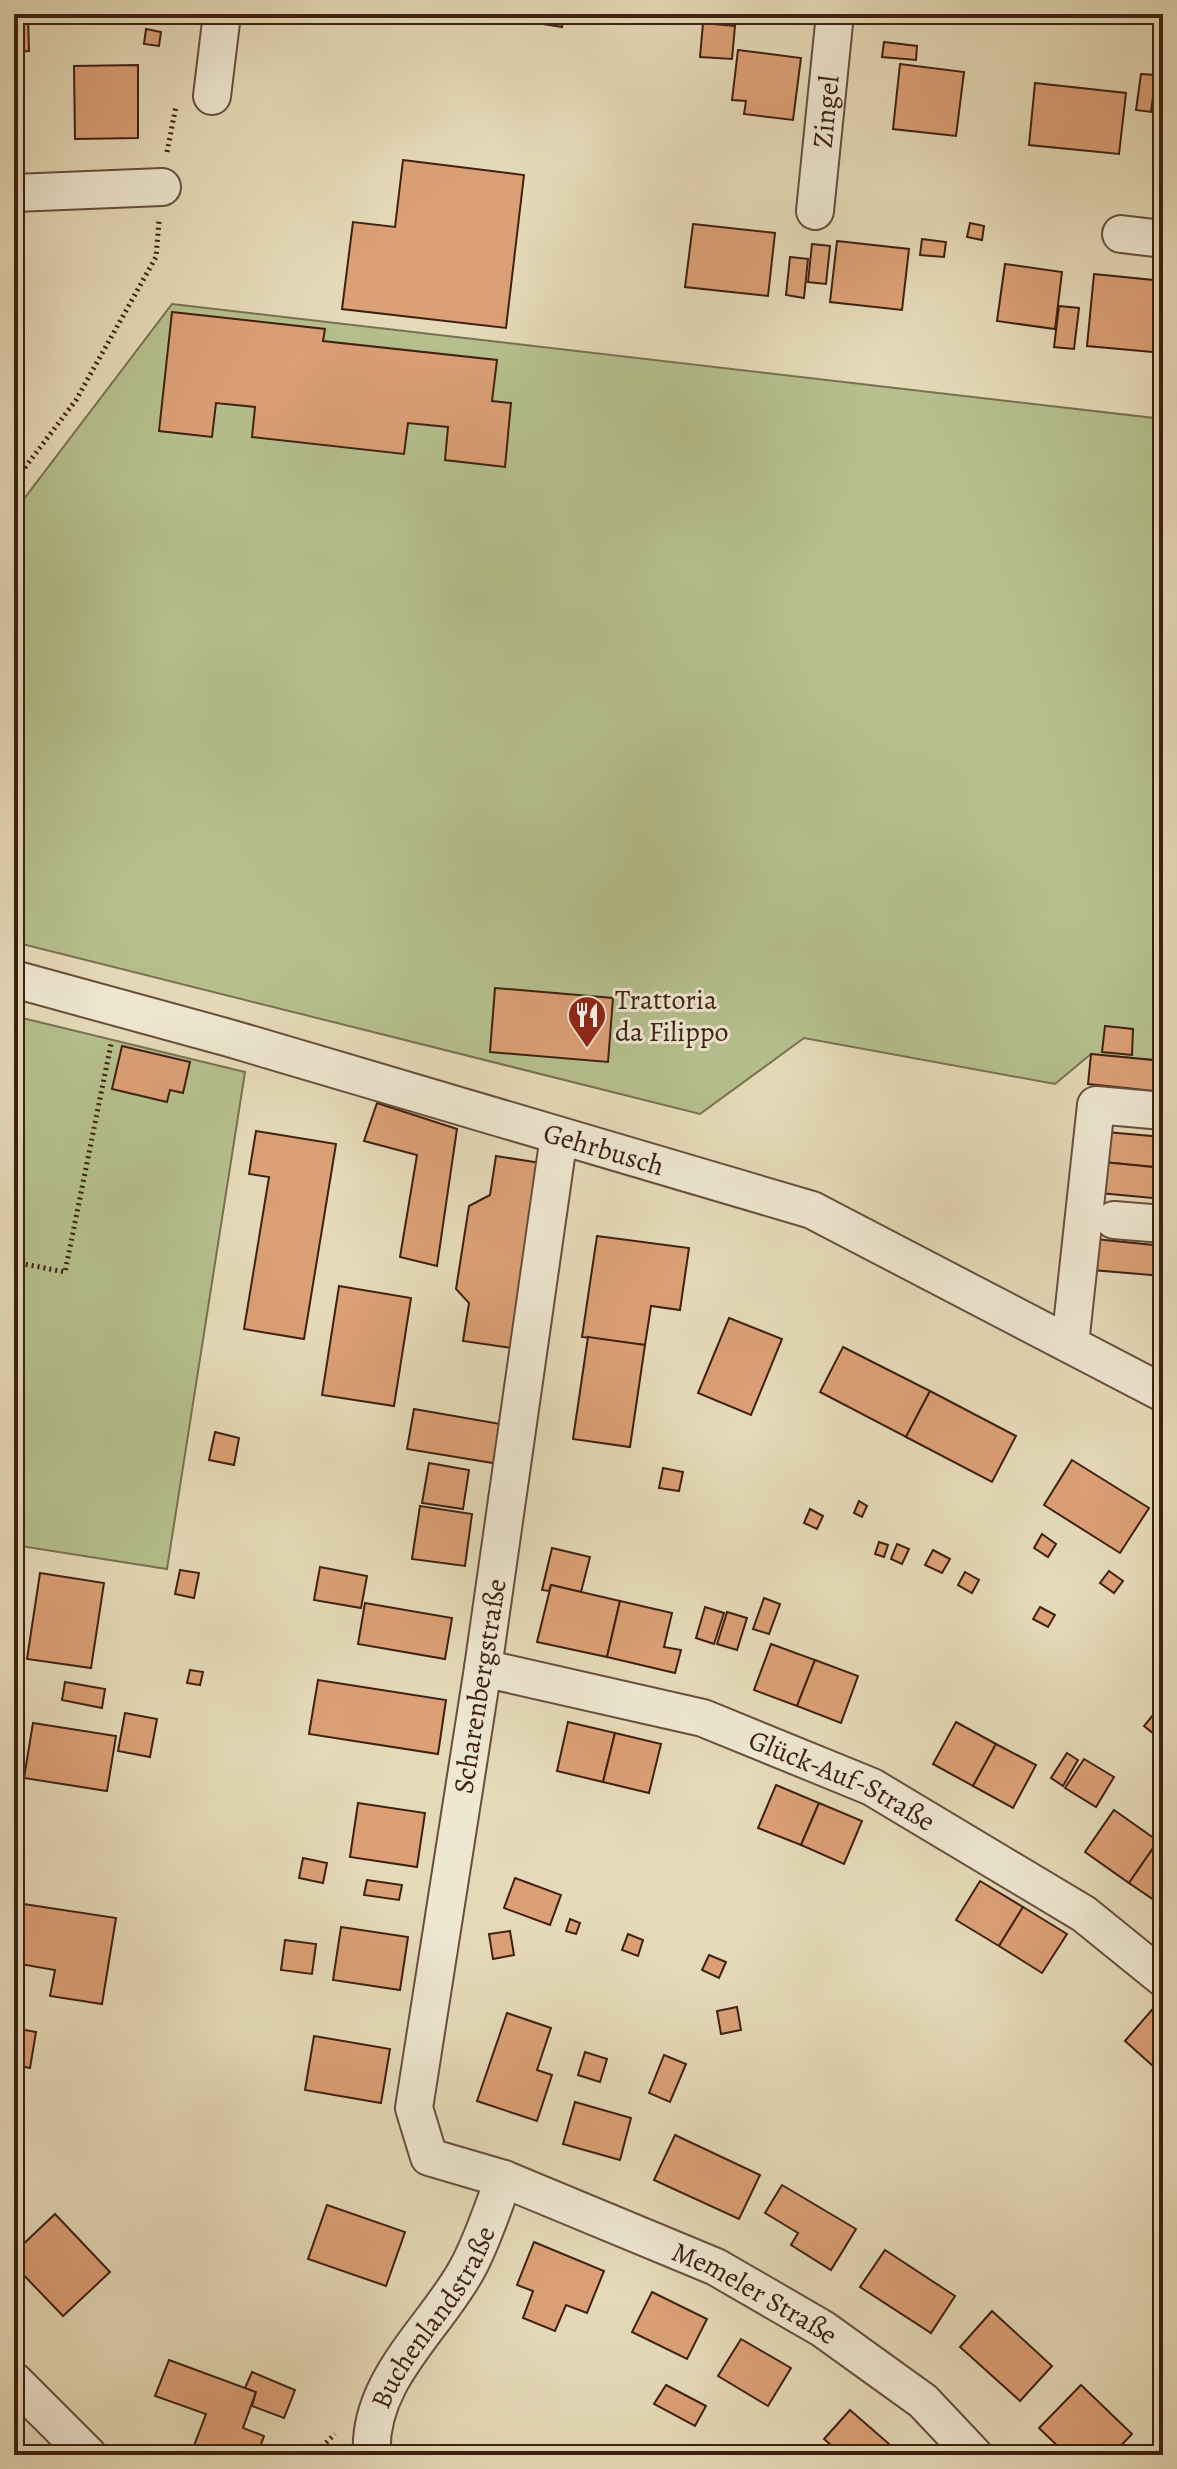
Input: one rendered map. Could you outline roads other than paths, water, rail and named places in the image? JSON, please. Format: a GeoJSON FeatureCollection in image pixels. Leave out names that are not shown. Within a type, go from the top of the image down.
{"type":"FeatureCollection","features":[{"type":"Feature","properties":{"kind":"street"},"geometry":{"type":"LineString","coordinates":[[212,96],[222,14]]}},
{"type":"Feature","properties":{"kind":"street","name":"Zingel"},"geometry":{"type":"LineString","coordinates":[[815,211],[835,14]]}},
{"type":"Feature","properties":{"kind":"street"},"geometry":{"type":"LineString","coordinates":[[14,193],[162,187]]}},
{"type":"Feature","properties":{"kind":"street"},"geometry":{"type":"LineString","coordinates":[[1121,234],[1163,239]]}},
{"type":"Feature","properties":{"kind":"street","name":"Gehrbusch"},"geometry":{"type":"LineString","coordinates":[[14,979],[812,1210],[1163,1393]]}},
{"type":"Feature","properties":{"kind":"street"},"geometry":{"type":"LineString","coordinates":[[1070,1344],[1096,1105],[1163,1111]]}},
{"type":"Feature","properties":{"kind":"street","name":"Scharenbergstraße"},"geometry":{"type":"LineString","coordinates":[[504,2179],[429,2157],[414,2108],[483,1668],[559,1136]]}},
{"type":"Feature","properties":{"kind":"street"},"geometry":{"type":"LineString","coordinates":[[1114,1220],[1163,1224]]}},
{"type":"Feature","properties":{"kind":"street","name":"Glück-Auf-Straße"},"geometry":{"type":"LineString","coordinates":[[483,1668],[703,1718],[872,1787],[1084,1914],[1163,1978]]}},
{"type":"Feature","properties":{"kind":"street","name":"Buchenlandstraße"},"geometry":{"type":"LineString","coordinates":[[372,2455],[371,2434],[386,2386],[466,2270],[504,2179]]}},
{"type":"Feature","properties":{"kind":"street","name":"Memeler Straße"},"geometry":{"type":"LineString","coordinates":[[504,2179],[716,2267],[823,2329],[923,2401],[974,2455]]}},
{"type":"Feature","properties":{"kind":"street"},"geometry":{"type":"LineString","coordinates":[[14,2381],[88,2455]]}},
{"type":"Feature","properties":{"kind":"place","name":"Trattoria da Filippo"},"geometry":{"type":"Point","coordinates":[587,1049]}}]}
